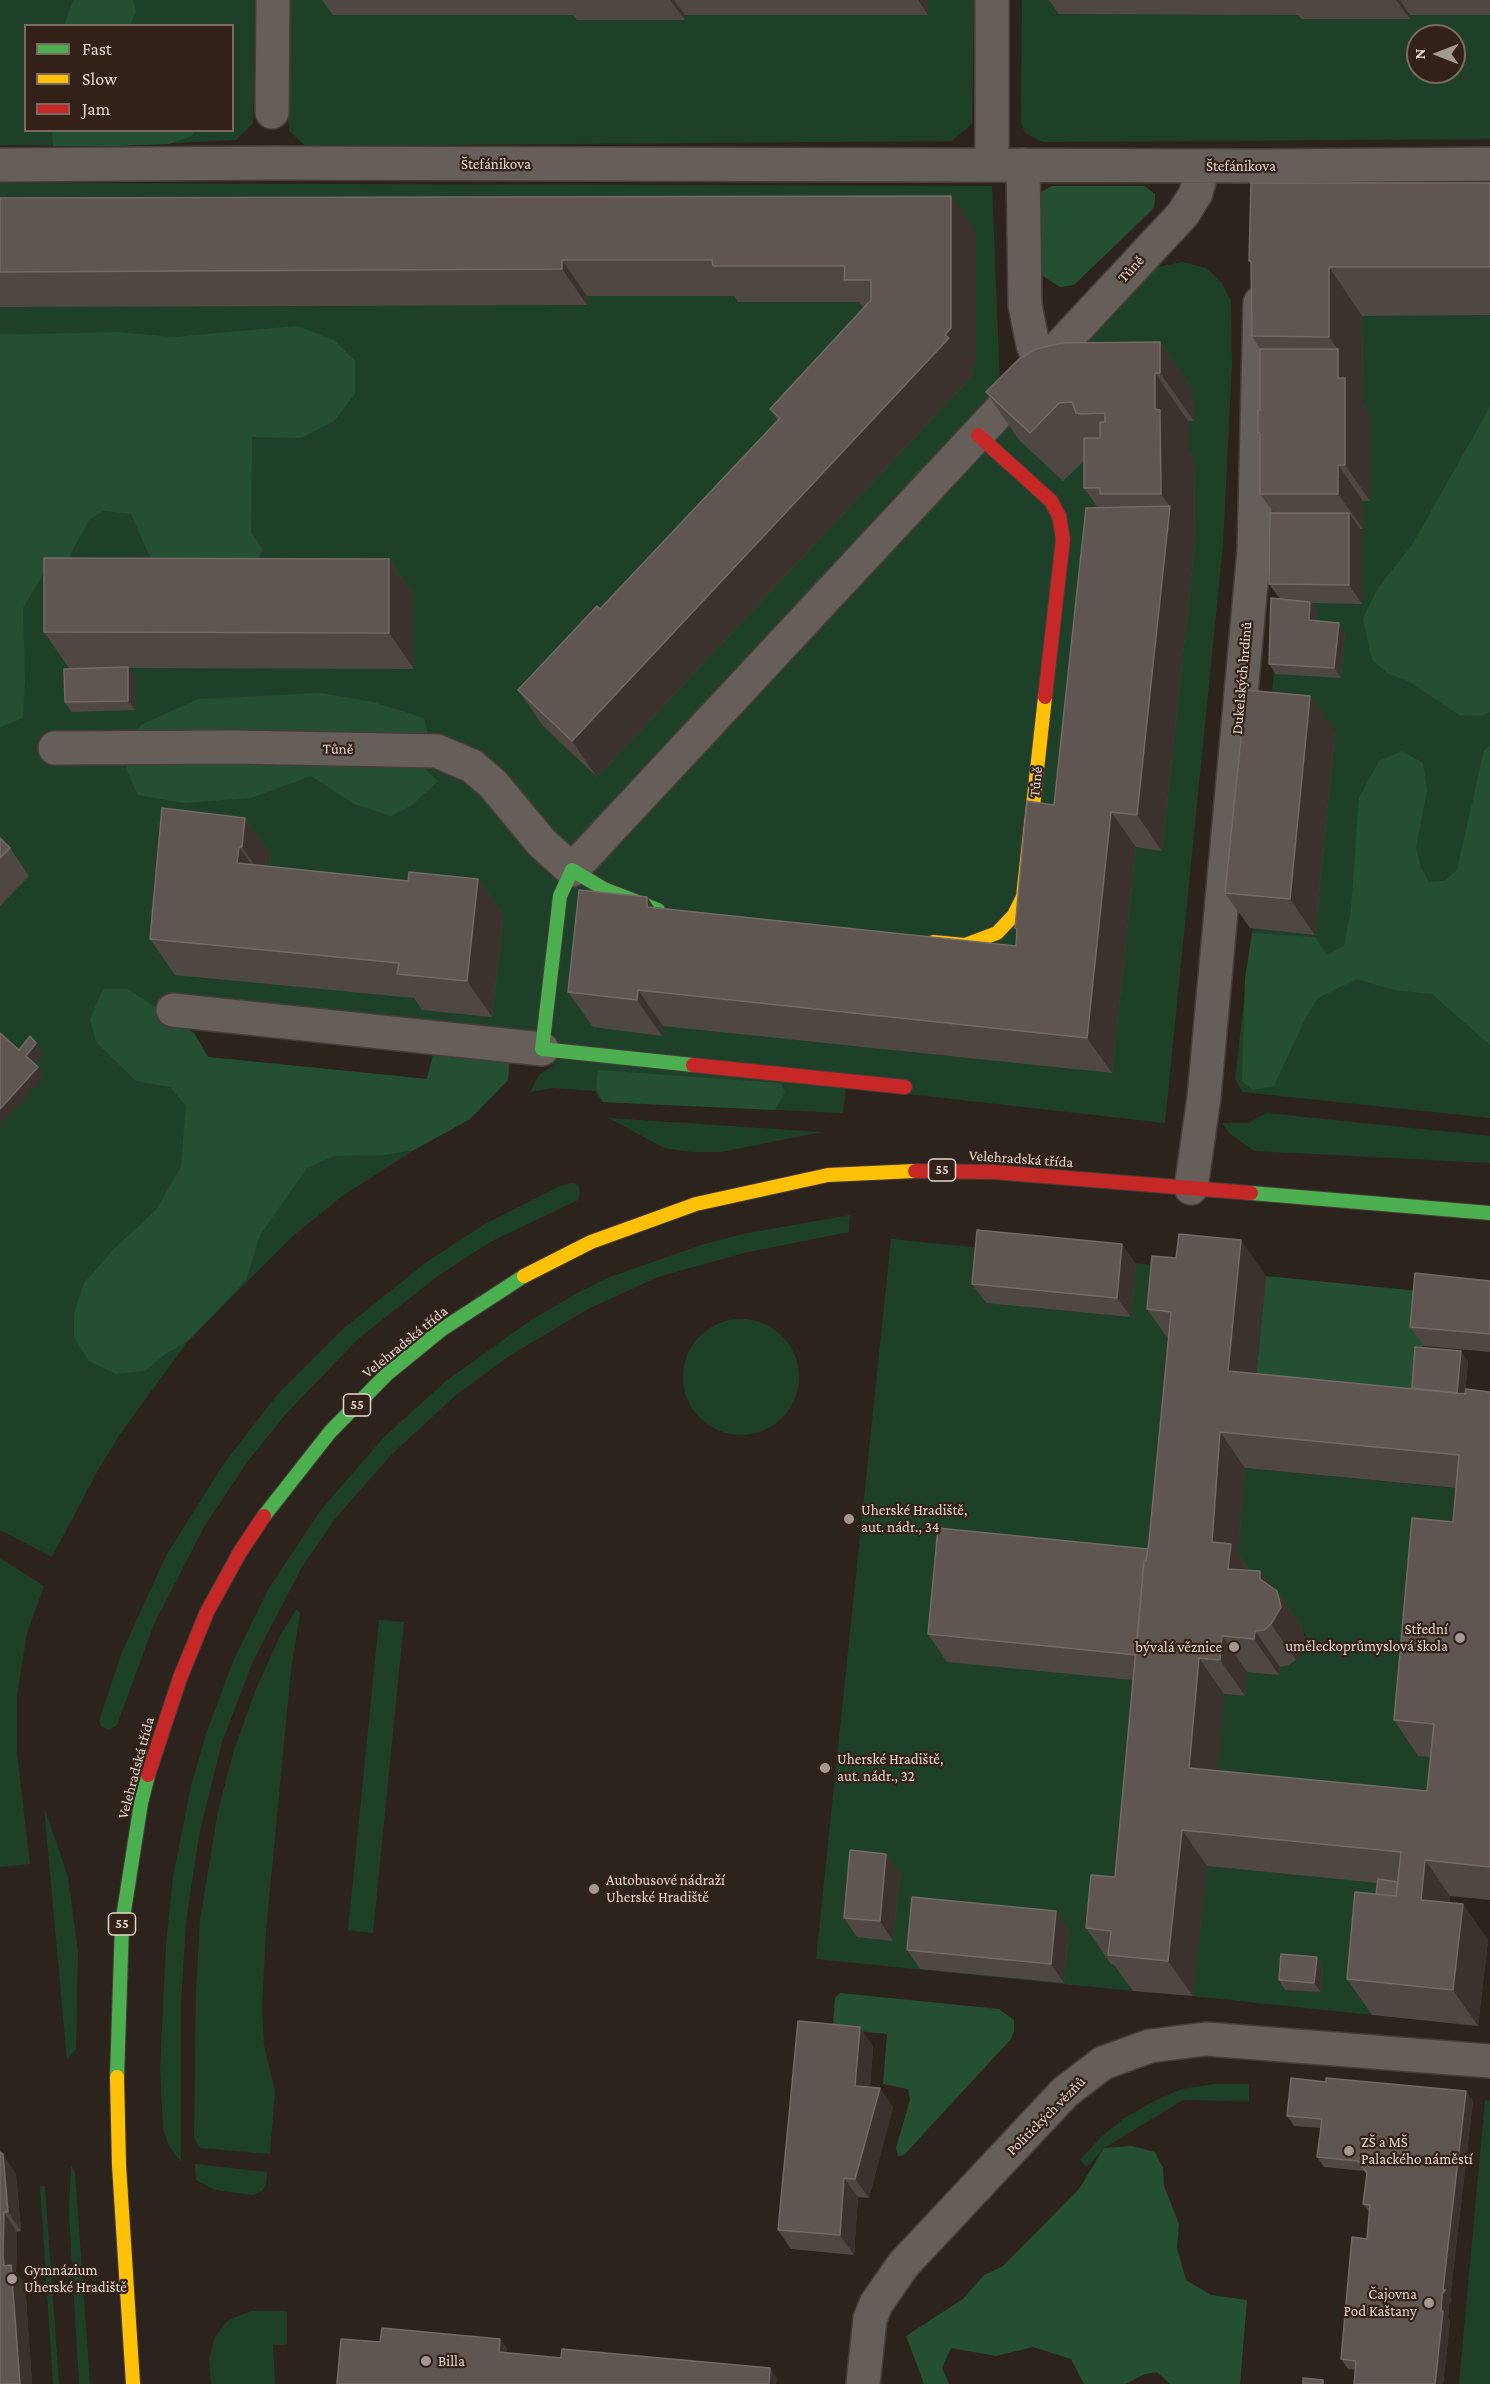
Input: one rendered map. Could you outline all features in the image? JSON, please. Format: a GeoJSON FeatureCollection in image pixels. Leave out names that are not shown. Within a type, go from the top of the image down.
{"type":"FeatureCollection","features":[{"type":"Feature","properties":{"kind":"main road","name":"Tůně"},"geometry":{"type":"LineString","coordinates":[[920,941],[965,945],[986,938],[1006,924],[1023,897],[1063,539],[1059,516],[1051,501],[978,435]]}},
{"type":"Feature","properties":{"kind":"main road","name":"Tůně"},"geometry":{"type":"LineString","coordinates":[[542,1049],[560,896],[572,870],[604,889],[667,912]]}},
{"type":"Feature","properties":{"kind":"main road"},"geometry":{"type":"LineString","coordinates":[[542,1049],[905,1087]]}},
{"type":"Feature","properties":{"kind":"main road","name":"Velehradská třída"},"geometry":{"type":"LineString","coordinates":[[133,2384],[119,2165],[116,2048],[122,1924],[141,1803],[168,1712],[207,1612],[240,1552],[277,1496],[330,1432],[387,1374],[441,1330],[498,1292],[543,1265],[591,1242],[696,1203],[795,1181],[867,1171],[994,1172],[1490,1213]]}},
{"type":"Feature","properties":{"kind":"street"},"geometry":{"type":"LineString","coordinates":[[273,0],[273,112]]}},
{"type":"Feature","properties":{"kind":"street"},"geometry":{"type":"LineString","coordinates":[[992,0],[1024,304],[1033,345],[1042,363]]}},
{"type":"Feature","properties":{"kind":"street","name":"Štefánikova"},"geometry":{"type":"LineString","coordinates":[[0,165],[1263,166],[1490,164]]}},
{"type":"Feature","properties":{"kind":"street","name":"Tůně"},"geometry":{"type":"LineString","coordinates":[[55,748],[237,747],[437,751],[472,766],[493,784],[542,843],[572,870],[1191,204],[1203,166]]}},
{"type":"Feature","properties":{"kind":"street"},"geometry":{"type":"LineString","coordinates":[[1262,202],[1263,166]]}},
{"type":"Feature","properties":{"kind":"street","name":"Dukelských hrdinů"},"geometry":{"type":"LineString","coordinates":[[1191,1188],[1204,1097],[1254,551],[1260,394],[1260,271]]}},
{"type":"Feature","properties":{"kind":"street"},"geometry":{"type":"LineString","coordinates":[[173,1010],[542,1049]]}},
{"type":"Feature","properties":{"kind":"street","name":"Politických vězňů"},"geometry":{"type":"LineString","coordinates":[[863,2384],[870,2319],[876,2304],[903,2265],[1065,2092],[1103,2063],[1131,2051],[1179,2041],[1220,2039],[1490,2061]]}},
{"type":"Feature","properties":{"kind":"green space"},"geometry":{"type":"Polygon","coordinates":[[[0,0],[256,0],[253,123],[236,140],[116,146],[0,145],[0,0]]]}},
{"type":"Feature","properties":{"kind":"green space"},"geometry":{"type":"Polygon","coordinates":[[[73,0],[133,0],[136,11],[130,24],[64,24],[73,0]]]}},
{"type":"Feature","properties":{"kind":"green space"},"geometry":{"type":"Polygon","coordinates":[[[287,0],[974,0],[972,124],[952,141],[306,146],[289,131],[286,91],[287,0]]]}},
{"type":"Feature","properties":{"kind":"green space"},"geometry":{"type":"Polygon","coordinates":[[[1022,0],[1490,0],[1490,139],[1043,142],[1025,133],[1021,122],[1022,0]]]}},
{"type":"Feature","properties":{"kind":"green space"},"geometry":{"type":"Polygon","coordinates":[[[52,132],[194,132],[192,136],[169,144],[53,146],[52,132]]]}},
{"type":"Feature","properties":{"kind":"green space"},"geometry":{"type":"Polygon","coordinates":[[[0,183],[992,186],[1001,410],[1158,267],[1182,262],[1206,268],[1221,282],[1231,301],[1232,364],[1223,545],[1165,1123],[846,1087],[843,1113],[603,1102],[595,1091],[553,1088],[530,1092],[540,1074],[554,1065],[158,1011],[194,1033],[208,1057],[427,1079],[433,1055],[509,1063],[508,1080],[470,1119],[414,1150],[341,1197],[293,1236],[188,1341],[120,1434],[52,1557],[0,1530],[0,183]]]}},
{"type":"Feature","properties":{"kind":"green space"},"geometry":{"type":"Polygon","coordinates":[[[1052,186],[1145,186],[1155,194],[1155,201],[1153,209],[1074,285],[1060,287],[1043,276],[1040,267],[1038,198],[1041,192],[1052,186]]]}},
{"type":"Feature","properties":{"kind":"green space"},"geometry":{"type":"Polygon","coordinates":[[[1490,233],[1490,1118],[1242,1092],[1235,1079],[1252,933],[1279,611],[1285,286],[1490,233]]]}},
{"type":"Feature","properties":{"kind":"green space"},"geometry":{"type":"Polygon","coordinates":[[[297,326],[334,340],[355,361],[355,394],[334,421],[301,438],[252,437],[251,532],[263,550],[253,567],[154,566],[131,514],[103,511],[89,520],[67,560],[52,559],[23,608],[25,679],[23,718],[0,727],[0,335],[118,332],[173,337],[297,326]]]}},
{"type":"Feature","properties":{"kind":"green space"},"geometry":{"type":"Polygon","coordinates":[[[1490,407],[1490,712],[1481,716],[1459,715],[1410,682],[1389,674],[1372,660],[1363,618],[1378,588],[1412,545],[1490,407]]]}},
{"type":"Feature","properties":{"kind":"green space"},"geometry":{"type":"Polygon","coordinates":[[[321,693],[373,702],[424,718],[433,755],[427,760],[426,770],[438,781],[412,805],[391,816],[354,804],[311,776],[251,798],[184,803],[138,795],[126,769],[126,747],[141,725],[198,699],[321,693]]]}},
{"type":"Feature","properties":{"kind":"green space"},"geometry":{"type":"Polygon","coordinates":[[[1490,746],[1490,1045],[1432,994],[1394,990],[1356,979],[1318,998],[1305,1019],[1274,1086],[1253,1090],[1242,1081],[1245,979],[1252,933],[1315,937],[1327,955],[1344,946],[1351,909],[1359,798],[1379,761],[1402,751],[1423,763],[1427,790],[1416,848],[1421,868],[1429,882],[1444,881],[1457,870],[1484,750],[1490,746]]]}},
{"type":"Feature","properties":{"kind":"green space"},"geometry":{"type":"Polygon","coordinates":[[[103,989],[128,989],[194,1033],[208,1057],[427,1079],[433,1055],[509,1063],[508,1080],[470,1119],[414,1150],[384,1155],[334,1156],[307,1168],[260,1235],[246,1280],[188,1341],[164,1355],[145,1371],[116,1374],[89,1361],[74,1337],[74,1314],[84,1283],[114,1249],[156,1210],[181,1167],[186,1106],[170,1087],[136,1081],[96,1042],[90,1019],[103,989]]]}},
{"type":"Feature","properties":{"kind":"green space"},"geometry":{"type":"Polygon","coordinates":[[[598,1070],[781,1083],[785,1092],[775,1110],[603,1102],[596,1089],[598,1070]]]}},
{"type":"Feature","properties":{"kind":"green space"},"geometry":{"type":"Polygon","coordinates":[[[1266,1113],[1490,1136],[1490,1163],[1254,1151],[1229,1133],[1222,1123],[1248,1123],[1266,1113]]]}},
{"type":"Feature","properties":{"kind":"green space"},"geometry":{"type":"Polygon","coordinates":[[[609,1118],[822,1132],[722,1152],[692,1152],[664,1148],[609,1118]]]}},
{"type":"Feature","properties":{"kind":"green space"},"geometry":{"type":"Polygon","coordinates":[[[572,1183],[578,1185],[580,1192],[578,1200],[490,1242],[438,1276],[359,1338],[284,1416],[248,1461],[204,1527],[154,1624],[117,1725],[109,1730],[102,1727],[99,1721],[122,1652],[167,1554],[225,1462],[277,1395],[343,1329],[428,1261],[485,1224],[560,1186],[572,1183]]]}},
{"type":"Feature","properties":{"kind":"green space"},"geometry":{"type":"Polygon","coordinates":[[[850,1215],[849,1232],[744,1253],[658,1277],[588,1309],[509,1356],[456,1395],[391,1455],[335,1519],[302,1567],[253,1661],[222,1742],[199,1835],[186,1922],[181,2003],[181,2162],[169,2146],[163,2129],[160,2069],[166,1945],[173,1877],[191,1786],[206,1734],[234,1659],[269,1588],[320,1511],[384,1437],[446,1381],[531,1320],[579,1292],[610,1277],[704,1244],[743,1234],[850,1215]]]}},
{"type":"Feature","properties":{"kind":"green space"},"geometry":{"type":"Polygon","coordinates":[[[891,1239],[1204,1270],[1133,1991],[816,1959],[891,1239]]]}},
{"type":"Feature","properties":{"kind":"green space"},"geometry":{"type":"Polygon","coordinates":[[[1266,1276],[1429,1292],[1415,1422],[1253,1407],[1266,1276]]]}},
{"type":"Feature","properties":{"kind":"green space"},"geometry":{"type":"Polygon","coordinates":[[[741,1319],[763,1323],[782,1336],[795,1355],[799,1377],[795,1399],[782,1418],[763,1431],[741,1435],[719,1431],[700,1418],[687,1399],[683,1377],[687,1355],[700,1336],[719,1323],[741,1319]]]}},
{"type":"Feature","properties":{"kind":"green space"},"geometry":{"type":"Polygon","coordinates":[[[1245,1468],[1484,1491],[1452,1827],[1214,1804],[1224,1694],[1244,1696],[1247,1672],[1280,1667],[1296,1660],[1306,1643],[1305,1634],[1299,1624],[1236,1578],[1245,1468]]]}},
{"type":"Feature","properties":{"kind":"green space"},"geometry":{"type":"Polygon","coordinates":[[[0,1558],[44,1586],[27,1633],[17,1695],[17,1753],[30,1864],[0,1867],[0,1558]]]}},
{"type":"Feature","properties":{"kind":"green space"},"geometry":{"type":"Polygon","coordinates":[[[296,1610],[300,1613],[291,1670],[266,1931],[262,2008],[264,2045],[275,2091],[270,2154],[200,2148],[194,2138],[196,1992],[200,1920],[218,1811],[234,1750],[256,1689],[280,1636],[296,1610]]]}},
{"type":"Feature","properties":{"kind":"green space"},"geometry":{"type":"Polygon","coordinates":[[[379,1620],[404,1622],[373,1933],[348,1930],[379,1620]]]}},
{"type":"Feature","properties":{"kind":"green space"},"geometry":{"type":"Polygon","coordinates":[[[44,1807],[68,1877],[78,1952],[76,2049],[67,2060],[44,1807]]]}},
{"type":"Feature","properties":{"kind":"green space"},"geometry":{"type":"Polygon","coordinates":[[[1207,1866],[1426,1887],[1380,1928],[1372,2015],[1193,1996],[1207,1866]]]}},
{"type":"Feature","properties":{"kind":"green space"},"geometry":{"type":"Polygon","coordinates":[[[840,1993],[999,2009],[1014,2020],[1014,2031],[1011,2039],[904,2155],[898,2156],[896,2148],[910,2100],[908,2089],[883,2084],[887,2034],[837,2029],[833,2024],[835,1998],[840,1993]]]}},
{"type":"Feature","properties":{"kind":"green space"},"geometry":{"type":"Polygon","coordinates":[[[1214,2084],[1249,2084],[1249,2101],[1183,2100],[1104,2148],[1087,2167],[1080,2160],[1101,2137],[1123,2119],[1156,2100],[1182,2089],[1214,2084]]]}},
{"type":"Feature","properties":{"kind":"green space"},"geometry":{"type":"Polygon","coordinates":[[[1485,2100],[1490,2101],[1490,2384],[1459,2384],[1485,2100]]]}},
{"type":"Feature","properties":{"kind":"green space"},"geometry":{"type":"Polygon","coordinates":[[[1132,2146],[1155,2152],[1163,2168],[1164,2186],[1179,2224],[1177,2248],[1186,2280],[1211,2295],[1247,2300],[1240,2384],[1170,2384],[1157,2372],[1145,2374],[1125,2384],[1084,2384],[1071,2359],[1033,2347],[996,2356],[951,2348],[942,2368],[949,2384],[924,2384],[906,2336],[963,2299],[984,2275],[1003,2266],[1079,2189],[1104,2148],[1132,2146]]]}},
{"type":"Feature","properties":{"kind":"green space"},"geometry":{"type":"Polygon","coordinates":[[[195,2164],[267,2172],[266,2184],[262,2191],[253,2195],[215,2190],[196,2180],[195,2164]]]}},
{"type":"Feature","properties":{"kind":"green space"},"geometry":{"type":"Polygon","coordinates":[[[71,2166],[75,2172],[90,2384],[79,2384],[69,2214],[71,2166]]]}},
{"type":"Feature","properties":{"kind":"green space"},"geometry":{"type":"Polygon","coordinates":[[[40,2186],[45,2186],[59,2384],[53,2384],[40,2186]]]}},
{"type":"Feature","properties":{"kind":"green space"},"geometry":{"type":"Polygon","coordinates":[[[251,2311],[287,2311],[287,2345],[273,2345],[275,2384],[211,2384],[209,2359],[215,2337],[228,2320],[251,2311]]]}},
{"type":"Feature","properties":{"kind":"building"},"geometry":{"type":"Polygon","coordinates":[[[1251,183],[1490,183],[1490,267],[1329,267],[1329,337],[1252,336],[1251,261],[1249,261],[1251,183]]]}},
{"type":"Feature","properties":{"kind":"building"},"geometry":{"type":"Polygon","coordinates":[[[951,196],[951,328],[945,335],[949,338],[572,741],[518,690],[597,606],[600,609],[780,418],[770,409],[871,300],[871,280],[844,280],[845,266],[713,266],[712,260],[562,260],[562,269],[0,272],[0,198],[951,196]]]}},
{"type":"Feature","properties":{"kind":"building"},"geometry":{"type":"Polygon","coordinates":[[[1160,342],[1160,373],[1155,373],[1155,409],[1160,410],[1161,494],[1100,494],[1100,488],[1084,488],[1084,438],[1100,438],[1100,422],[1105,422],[1105,413],[1076,413],[1072,402],[1059,403],[1030,433],[986,392],[1019,359],[1036,349],[1062,343],[1160,342]]]}},
{"type":"Feature","properties":{"kind":"building"},"geometry":{"type":"Polygon","coordinates":[[[1260,349],[1338,349],[1338,378],[1345,378],[1345,465],[1338,465],[1338,494],[1260,494],[1258,410],[1260,410],[1260,349]]]}},
{"type":"Feature","properties":{"kind":"building"},"geometry":{"type":"Polygon","coordinates":[[[1170,506],[1137,815],[1111,812],[1087,1038],[638,990],[637,1000],[568,992],[579,890],[647,897],[647,907],[1016,946],[1017,929],[1015,928],[1027,801],[1054,805],[1086,508],[1170,506]]]}},
{"type":"Feature","properties":{"kind":"building"},"geometry":{"type":"Polygon","coordinates":[[[1270,513],[1349,513],[1349,585],[1269,584],[1270,513]]]}},
{"type":"Feature","properties":{"kind":"building"},"geometry":{"type":"Polygon","coordinates":[[[44,558],[389,559],[389,633],[44,632],[44,558]]]}},
{"type":"Feature","properties":{"kind":"building"},"geometry":{"type":"Polygon","coordinates":[[[1271,598],[1310,602],[1309,620],[1339,623],[1334,668],[1269,664],[1271,598]]]}},
{"type":"Feature","properties":{"kind":"building"},"geometry":{"type":"Polygon","coordinates":[[[128,667],[128,701],[65,702],[64,669],[128,667]]]}},
{"type":"Feature","properties":{"kind":"building"},"geometry":{"type":"Polygon","coordinates":[[[1246,690],[1310,696],[1290,899],[1225,893],[1246,690]]]}},
{"type":"Feature","properties":{"kind":"building"},"geometry":{"type":"Polygon","coordinates":[[[162,808],[245,818],[242,847],[239,847],[237,863],[408,881],[409,872],[478,879],[467,981],[397,974],[399,963],[150,939],[162,808]]]}},
{"type":"Feature","properties":{"kind":"building"},"geometry":{"type":"Polygon","coordinates":[[[0,838],[10,848],[0,858],[0,838]]]}},
{"type":"Feature","properties":{"kind":"building"},"geometry":{"type":"Polygon","coordinates":[[[0,1033],[19,1050],[30,1036],[36,1043],[26,1056],[38,1067],[0,1109],[0,1033]]]}},
{"type":"Feature","properties":{"kind":"building"},"geometry":{"type":"Polygon","coordinates":[[[977,1230],[1122,1244],[1117,1298],[972,1284],[977,1230]]]}},
{"type":"Feature","properties":{"kind":"building"},"geometry":{"type":"Polygon","coordinates":[[[1179,1234],[1241,1240],[1228,1371],[1465,1394],[1466,1389],[1490,1392],[1490,1867],[1425,1860],[1421,1900],[1463,1904],[1453,1990],[1347,1979],[1355,1892],[1396,1896],[1401,1852],[1182,1830],[1168,1961],[1108,1955],[1111,1931],[1086,1928],[1091,1875],[1115,1877],[1144,1561],[1146,1561],[1149,1541],[1171,1312],[1147,1309],[1152,1256],[1176,1258],[1179,1234]],[[1220,1432],[1212,1542],[1231,1544],[1228,1569],[1260,1571],[1260,1579],[1277,1591],[1281,1607],[1271,1624],[1264,1630],[1255,1631],[1254,1639],[1222,1636],[1220,1660],[1199,1658],[1189,1768],[1427,1791],[1434,1724],[1394,1720],[1412,1518],[1453,1522],[1459,1455],[1220,1432]]]}},
{"type":"Feature","properties":{"kind":"building"},"geometry":{"type":"Polygon","coordinates":[[[1415,1273],[1490,1281],[1490,1334],[1410,1327],[1415,1273]]]}},
{"type":"Feature","properties":{"kind":"building"},"geometry":{"type":"Polygon","coordinates":[[[1415,1347],[1461,1351],[1457,1393],[1412,1388],[1415,1347]]]}},
{"type":"Feature","properties":{"kind":"building"},"geometry":{"type":"Polygon","coordinates":[[[938,1528],[1148,1549],[1146,1561],[1144,1561],[1136,1655],[928,1634],[938,1528]]]}},
{"type":"Feature","properties":{"kind":"building"},"geometry":{"type":"Polygon","coordinates":[[[850,1850],[886,1854],[880,1921],[844,1918],[850,1850]]]}},
{"type":"Feature","properties":{"kind":"building"},"geometry":{"type":"Polygon","coordinates":[[[1378,1879],[1398,1882],[1396,1896],[1376,1894],[1378,1879]]]}},
{"type":"Feature","properties":{"kind":"building"},"geometry":{"type":"Polygon","coordinates":[[[912,1897],[1056,1911],[1051,1964],[907,1950],[912,1897]]]}},
{"type":"Feature","properties":{"kind":"building"},"geometry":{"type":"Polygon","coordinates":[[[1281,1954],[1317,1957],[1314,1983],[1279,1980],[1281,1954]]]}},
{"type":"Feature","properties":{"kind":"building"},"geometry":{"type":"Polygon","coordinates":[[[798,2021],[860,2027],[855,2086],[880,2088],[855,2179],[844,2178],[840,2235],[778,2230],[798,2021]]]}},
{"type":"Feature","properties":{"kind":"building"},"geometry":{"type":"Polygon","coordinates":[[[1291,2078],[1326,2082],[1326,2078],[1466,2091],[1443,2290],[1445,2290],[1442,2294],[1441,2311],[1443,2311],[1435,2384],[1354,2384],[1356,2361],[1341,2359],[1352,2237],[1367,2239],[1370,2205],[1363,2204],[1367,2173],[1358,2161],[1317,2157],[1322,2119],[1287,2116],[1291,2078]]]}},
{"type":"Feature","properties":{"kind":"building"},"geometry":{"type":"Polygon","coordinates":[[[0,2152],[3,2154],[8,2212],[4,2212],[3,2255],[4,2266],[11,2265],[20,2384],[0,2384],[0,2152]]]}},
{"type":"Feature","properties":{"kind":"building","name":"Billa"},"geometry":{"type":"Polygon","coordinates":[[[382,2328],[500,2339],[499,2352],[561,2358],[562,2349],[770,2368],[769,2384],[337,2384],[341,2339],[380,2342],[382,2328]]]}},
{"type":"Feature","properties":{"kind":"building"},"geometry":{"type":"Polygon","coordinates":[[[1303,2378],[1323,2380],[1323,2384],[1303,2384],[1303,2378]]]}},
{"type":"Feature","properties":{"kind":"traffic: fast"},"geometry":{"type":"LineString","coordinates":[[658,910],[604,889],[572,870],[560,896],[542,1049],[693,1065]]}},
{"type":"Feature","properties":{"kind":"traffic: fast"},"geometry":{"type":"LineString","coordinates":[[1251,1193],[1490,1213]]}},
{"type":"Feature","properties":{"kind":"traffic: fast"},"geometry":{"type":"LineString","coordinates":[[264,1516],[330,1432],[387,1374],[441,1330],[524,1276]]}},
{"type":"Feature","properties":{"kind":"traffic: fast"},"geometry":{"type":"LineString","coordinates":[[117,2077],[122,1924],[141,1803],[148,1775]]}},
{"type":"Feature","properties":{"kind":"traffic: slow"},"geometry":{"type":"LineString","coordinates":[[933,942],[965,945],[997,933],[1014,915],[1023,897],[1045,697]]}},
{"type":"Feature","properties":{"kind":"traffic: slow"},"geometry":{"type":"LineString","coordinates":[[524,1276],[591,1242],[696,1204],[828,1175],[915,1171]]}},
{"type":"Feature","properties":{"kind":"traffic: slow"},"geometry":{"type":"LineString","coordinates":[[117,2077],[119,2165],[133,2384]]}},
{"type":"Feature","properties":{"kind":"traffic: jam"},"geometry":{"type":"LineString","coordinates":[[978,435],[1051,501],[1059,516],[1063,539],[1045,697]]}},
{"type":"Feature","properties":{"kind":"traffic: jam"},"geometry":{"type":"LineString","coordinates":[[693,1065],[905,1087]]}},
{"type":"Feature","properties":{"kind":"traffic: jam"},"geometry":{"type":"LineString","coordinates":[[915,1171],[994,1172],[1251,1193]]}},
{"type":"Feature","properties":{"kind":"traffic: jam"},"geometry":{"type":"LineString","coordinates":[[148,1775],[180,1678],[207,1612],[240,1552],[264,1516]]}},
{"type":"Feature","properties":{"kind":"place","name":"Uherské Hradiště, aut. nádr., 34"},"geometry":{"type":"Point","coordinates":[849,1519]}},
{"type":"Feature","properties":{"kind":"place","name":"Střední uměleckoprůmyslová škola"},"geometry":{"type":"Point","coordinates":[1460,1638]}},
{"type":"Feature","properties":{"kind":"place","name":"bývalá věznice"},"geometry":{"type":"Point","coordinates":[1234,1647]}},
{"type":"Feature","properties":{"kind":"place","name":"Uherské Hradiště, aut. nádr., 32"},"geometry":{"type":"Point","coordinates":[825,1768]}},
{"type":"Feature","properties":{"kind":"place","name":"Autobusové nádraží Uherské Hradiště"},"geometry":{"type":"Point","coordinates":[594,1889]}},
{"type":"Feature","properties":{"kind":"place","name":"ZŠ a MŠ Palackého náměstí"},"geometry":{"type":"Point","coordinates":[1349,2151]}},
{"type":"Feature","properties":{"kind":"place","name":"Gymnázium Uherské Hradiště"},"geometry":{"type":"Point","coordinates":[12,2279]}},
{"type":"Feature","properties":{"kind":"place","name":"Čajovna Pod Kaštany"},"geometry":{"type":"Point","coordinates":[1429,2303]}},
{"type":"Feature","properties":{"kind":"place","name":"Billa"},"geometry":{"type":"Point","coordinates":[426,2361]}}]}
